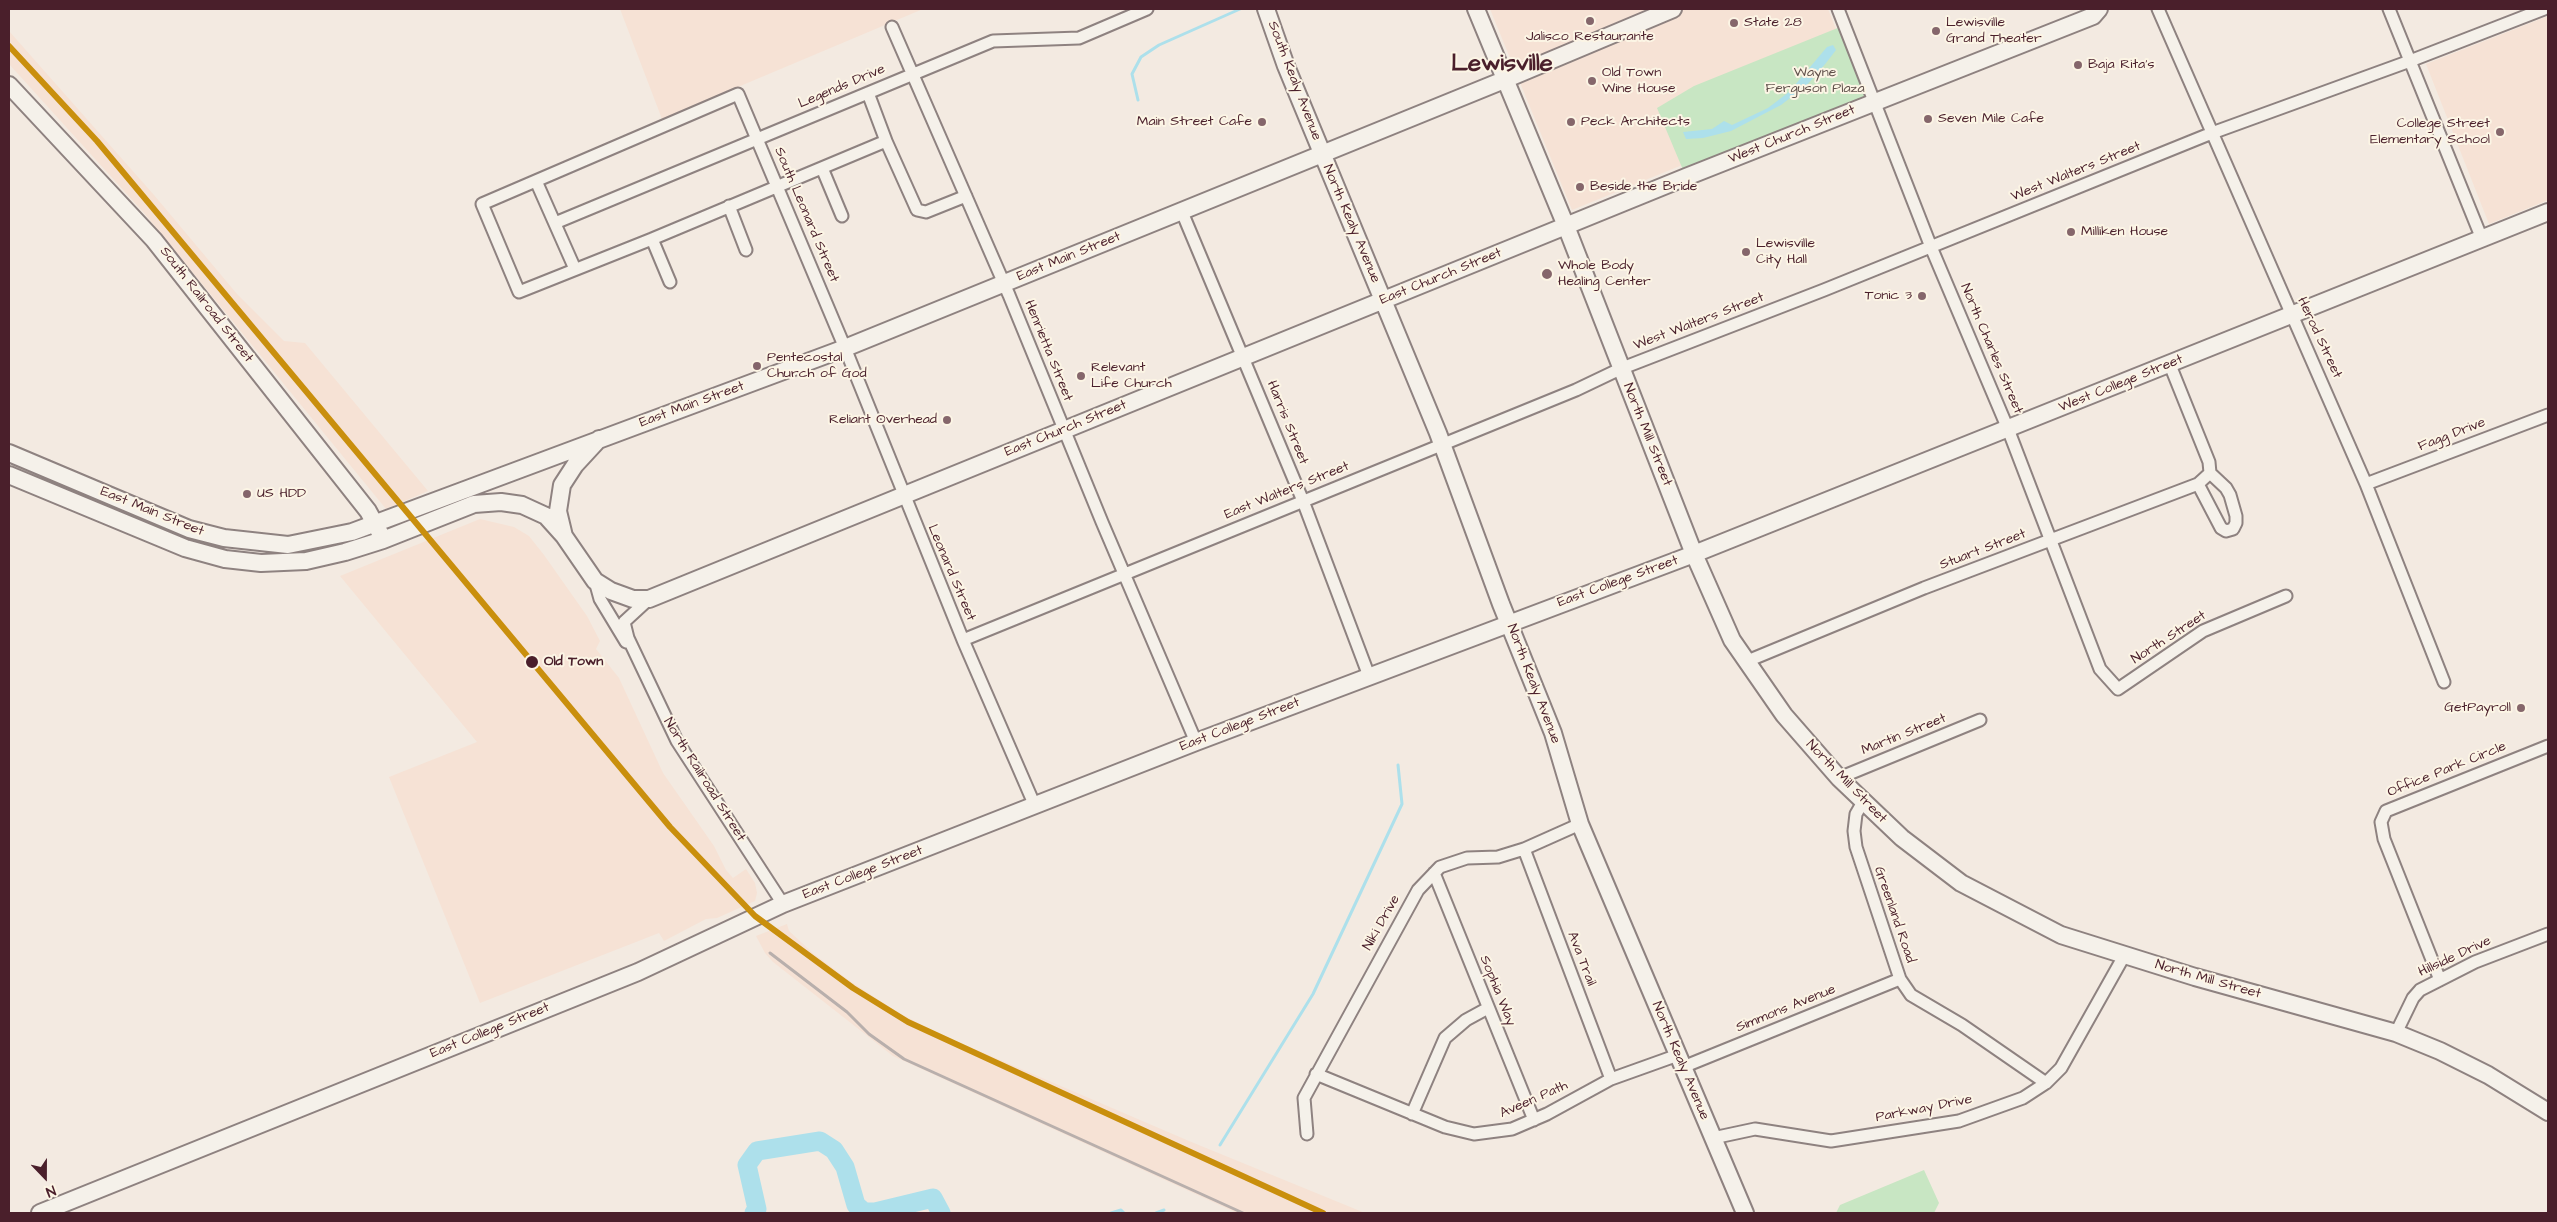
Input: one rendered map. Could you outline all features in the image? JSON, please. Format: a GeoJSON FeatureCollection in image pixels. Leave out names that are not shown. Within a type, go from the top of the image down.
{"type":"FeatureCollection","features":[{"type":"Feature","properties":{"kind":"main road","name":"South Kealy Avenue"},"geometry":{"type":"LineString","coordinates":[[1266,9],[1286,66],[1322,154]]}},
{"type":"Feature","properties":{"kind":"main road","name":"North Mill Street"},"geometry":{"type":"LineString","coordinates":[[1476,9],[1566,226],[1620,369],[1694,554],[1732,640],[1784,715],[1839,778],[1902,838],[1961,883],[2061,935],[2124,956],[2396,1033],[2440,1051],[2488,1075],[2548,1112]]}},
{"type":"Feature","properties":{"kind":"main road","name":"East Main Street"},"geometry":{"type":"LineString","coordinates":[[9,453],[189,529],[224,538],[288,545],[327,538],[375,524],[845,348],[1182,212],[1673,9]]}},
{"type":"Feature","properties":{"kind":"main road","name":"West Church Street"},"geometry":{"type":"LineString","coordinates":[[1566,226],[2096,12],[2110,9]]}},
{"type":"Feature","properties":{"kind":"main road","name":"South Railroad Street"},"geometry":{"type":"LineString","coordinates":[[9,85],[154,240],[368,511],[383,540]]}},
{"type":"Feature","properties":{"kind":"main road","name":"North Kealy Avenue"},"geometry":{"type":"LineString","coordinates":[[1322,154],[1441,445],[1553,733],[1580,824],[1744,1213]]}},
{"type":"Feature","properties":{"kind":"main road","name":"West College Street"},"geometry":{"type":"LineString","coordinates":[[1694,554],[2170,365],[2548,212]]}},
{"type":"Feature","properties":{"kind":"main road","name":"East Church Street"},"geometry":{"type":"LineString","coordinates":[[649,599],[1566,226]]}},
{"type":"Feature","properties":{"kind":"main road","name":"North Railroad Street"},"geometry":{"type":"LineString","coordinates":[[599,439],[575,465],[562,485],[558,510],[564,536],[595,581],[611,591],[633,599],[649,599]]}},
{"type":"Feature","properties":{"kind":"main road","name":"East Main Street"},"geometry":{"type":"LineString","coordinates":[[9,475],[185,548],[225,558],[261,563],[306,561],[383,540],[474,504],[501,502],[522,505],[546,516],[564,536]]}},
{"type":"Feature","properties":{"kind":"main road"},"geometry":{"type":"LineString","coordinates":[[83,506],[90,487]]}},
{"type":"Feature","properties":{"kind":"main road","name":"East College Street"},"geometry":{"type":"LineString","coordinates":[[40,1213],[638,972],[783,904],[1196,742],[1694,554]]}},
{"type":"Feature","properties":{"kind":"street","name":"Legends Drive"},"geometry":{"type":"LineString","coordinates":[[556,223],[993,41],[1079,38],[1146,9]]}},
{"type":"Feature","properties":{"kind":"street","name":"North Charles Street"},"geometry":{"type":"LineString","coordinates":[[1838,9],[1876,101],[1931,247],[2008,429],[2100,669],[2118,689],[2125,685]]}},
{"type":"Feature","properties":{"kind":"street","name":"Herod Street"},"geometry":{"type":"LineString","coordinates":[[2158,9],[2292,316],[2303,335],[2366,484],[2444,682]]}},
{"type":"Feature","properties":{"kind":"street"},"geometry":{"type":"LineString","coordinates":[[2389,9],[2482,239]]}},
{"type":"Feature","properties":{"kind":"street","name":"West Walters Street"},"geometry":{"type":"LineString","coordinates":[[1620,369],[1931,247],[2212,133],[2410,61],[2544,9]]}},
{"type":"Feature","properties":{"kind":"street","name":"Henrietta Street"},"geometry":{"type":"LineString","coordinates":[[892,27],[1003,283],[1196,742]]}},
{"type":"Feature","properties":{"kind":"street"},"geometry":{"type":"LineString","coordinates":[[868,93],[886,141],[918,210],[926,212],[966,196]]}},
{"type":"Feature","properties":{"kind":"street","name":"South Leonard Street"},"geometry":{"type":"LineString","coordinates":[[536,180],[738,94],[845,348]]}},
{"type":"Feature","properties":{"kind":"street"},"geometry":{"type":"LineString","coordinates":[[575,269],[536,180],[482,204],[519,292],[652,239],[886,141]]}},
{"type":"Feature","properties":{"kind":"street"},"geometry":{"type":"LineString","coordinates":[[822,168],[842,216]]}},
{"type":"Feature","properties":{"kind":"street"},"geometry":{"type":"LineString","coordinates":[[729,206],[746,250]]}},
{"type":"Feature","properties":{"kind":"street","name":"Harris Street"},"geometry":{"type":"LineString","coordinates":[[1182,212],[1303,501],[1369,676]]}},
{"type":"Feature","properties":{"kind":"street"},"geometry":{"type":"LineString","coordinates":[[652,239],[670,282]]}},
{"type":"Feature","properties":{"kind":"street","name":"Leonard Street"},"geometry":{"type":"LineString","coordinates":[[845,348],[903,496],[1035,806]]}},
{"type":"Feature","properties":{"kind":"street"},"geometry":{"type":"LineString","coordinates":[[2170,365],[2204,452],[2210,473],[2226,488],[2230,495],[2236,516],[2236,523],[2233,529],[2226,531],[2221,528],[2198,484]]}},
{"type":"Feature","properties":{"kind":"street","name":"East Walters Street"},"geometry":{"type":"LineString","coordinates":[[963,640],[1576,390],[1620,369]]}},
{"type":"Feature","properties":{"kind":"street","name":"Fagg Drive"},"geometry":{"type":"LineString","coordinates":[[2366,484],[2548,415]]}},
{"type":"Feature","properties":{"kind":"street","name":"Stuart Street"},"geometry":{"type":"LineString","coordinates":[[1746,662],[1924,588],[2198,484],[2210,473]]}},
{"type":"Feature","properties":{"kind":"street","name":"North Railroad Street"},"geometry":{"type":"LineString","coordinates":[[595,581],[600,599],[623,637],[634,651]]}},
{"type":"Feature","properties":{"kind":"street","name":"North Street"},"geometry":{"type":"LineString","coordinates":[[2125,685],[2203,631],[2286,596]]}},
{"type":"Feature","properties":{"kind":"street","name":"North Railroad Street"},"geometry":{"type":"LineString","coordinates":[[649,599],[624,622],[634,651],[677,741],[783,904]]}},
{"type":"Feature","properties":{"kind":"street","name":"Martin Street"},"geometry":{"type":"LineString","coordinates":[[1839,778],[1980,720]]}},
{"type":"Feature","properties":{"kind":"street","name":"Office Park Circle"},"geometry":{"type":"LineString","coordinates":[[2440,980],[2384,839],[2381,822],[2386,811],[2548,746]]}},
{"type":"Feature","properties":{"kind":"street","name":"Greenland Road"},"geometry":{"type":"LineString","coordinates":[[1863,802],[1856,814],[1854,831],[1856,847],[1900,979],[1911,995],[1962,1025],[2046,1083]]}},
{"type":"Feature","properties":{"kind":"street","name":"Niki Drive"},"geometry":{"type":"LineString","coordinates":[[1307,1134],[1304,1098],[1418,890],[1440,867],[1467,858],[1498,856],[1524,849],[1580,824]]}},
{"type":"Feature","properties":{"kind":"street","name":"Ava Trail"},"geometry":{"type":"LineString","coordinates":[[1524,849],[1611,1079]]}},
{"type":"Feature","properties":{"kind":"street","name":"Sophia Way"},"geometry":{"type":"LineString","coordinates":[[1434,873],[1534,1120]]}},
{"type":"Feature","properties":{"kind":"street","name":"Hillside Drive"},"geometry":{"type":"LineString","coordinates":[[2396,1033],[2413,998],[2420,990],[2475,962],[2548,934]]}},
{"type":"Feature","properties":{"kind":"street","name":"Parkway Drive"},"geometry":{"type":"LineString","coordinates":[[1713,1138],[1755,1129],[1831,1141],[1959,1121],[2023,1098],[2046,1083],[2061,1068],[2124,956]]}},
{"type":"Feature","properties":{"kind":"street","name":"Simmons Avenue"},"geometry":{"type":"LineString","coordinates":[[1680,1061],[1900,979]]}},
{"type":"Feature","properties":{"kind":"street"},"geometry":{"type":"LineString","coordinates":[[1412,1114],[1445,1038],[1466,1020],[1488,1008]]}},
{"type":"Feature","properties":{"kind":"street","name":"Aveen Path"},"geometry":{"type":"LineString","coordinates":[[1316,1074],[1444,1128],[1474,1134],[1512,1129],[1534,1120],[1611,1079],[1680,1061]]}},
{"type":"Feature","properties":{"kind":"shaded area"},"geometry":{"type":"Polygon","coordinates":[[[620,9],[923,9],[662,119],[620,9]]]}},
{"type":"Feature","properties":{"kind":"shaded area"},"geometry":{"type":"Polygon","coordinates":[[[1490,9],[1828,9],[1861,92],[1572,210],[1490,9]]]}},
{"type":"Feature","properties":{"kind":"shaded area","name":"College Street Elementary School"},"geometry":{"type":"Polygon","coordinates":[[[2548,16],[2548,200],[2489,224],[2426,64],[2548,16]]]}},
{"type":"Feature","properties":{"kind":"shaded area"},"geometry":{"type":"Polygon","coordinates":[[[9,31],[154,195],[237,294],[284,341],[305,343],[428,491],[386,509],[144,213],[9,64],[9,31]]]}},
{"type":"Feature","properties":{"kind":"shaded area"},"geometry":{"type":"Polygon","coordinates":[[[480,519],[514,527],[529,536],[544,555],[587,616],[600,641],[596,649],[619,678],[663,773],[714,846],[726,870],[733,878],[746,869],[755,883],[757,893],[755,901],[717,918],[706,919],[664,941],[659,933],[480,1003],[389,777],[477,742],[340,576],[480,519]]]}},
{"type":"Feature","properties":{"kind":"shaded area"},"geometry":{"type":"Polygon","coordinates":[[[787,924],[789,931],[814,954],[850,981],[899,1013],[942,1035],[1189,1141],[1365,1213],[1237,1213],[893,1056],[773,962],[765,953],[756,936],[787,924]]]}},
{"type":"Feature","properties":{"kind":"green space","name":"Wayne Ferguson Plaza"},"geometry":{"type":"Polygon","coordinates":[[[1845,25],[1876,101],[1686,177],[1657,108],[1694,86],[1845,25]]]}},
{"type":"Feature","properties":{"kind":"green space"},"geometry":{"type":"Polygon","coordinates":[[[1924,1170],[1939,1203],[1934,1213],[1836,1213],[1840,1205],[1924,1170]]]}},
{"type":"Feature","properties":{"kind":"water"},"geometry":{"type":"Polygon","coordinates":[[[1833,45],[1836,50],[1807,85],[1781,105],[1731,131],[1703,138],[1686,139],[1683,132],[1712,129],[1724,121],[1732,125],[1768,108],[1789,92],[1827,47],[1833,45]]]}},
{"type":"Feature","properties":{"kind":"waterway"},"geometry":{"type":"LineString","coordinates":[[1138,100],[1132,74],[1141,57],[1159,45],[1240,9]]}},
{"type":"Feature","properties":{"kind":"waterway"},"geometry":{"type":"LineString","coordinates":[[1220,1145],[1313,994],[1402,804],[1398,765]]}},
{"type":"Feature","properties":{"kind":"waterway"},"geometry":{"type":"LineString","coordinates":[[754,1213],[757,1209],[747,1165],[757,1151],[820,1141],[834,1150],[845,1167],[856,1205],[864,1212],[875,1212],[933,1198],[941,1213]]}},
{"type":"Feature","properties":{"kind":"waterway"},"geometry":{"type":"LineString","coordinates":[[1111,1213],[1121,1210],[1124,1213]]}},
{"type":"Feature","properties":{"kind":"waterway"},"geometry":{"type":"LineString","coordinates":[[1156,1213],[1164,1210]]}},
{"type":"Feature","properties":{"kind":"railway"},"geometry":{"type":"LineString","coordinates":[[770,953],[847,1012],[869,1034],[904,1059],[1243,1213]]}},
{"type":"Feature","properties":{"kind":"transit line"},"geometry":{"type":"LineString","coordinates":[[9,46],[97,141],[670,827],[755,916],[853,988],[908,1022],[1323,1213]]}},
{"type":"Feature","properties":{"kind":"place","name":"Jalisco Restaurante"},"geometry":{"type":"Point","coordinates":[1590,21]}},
{"type":"Feature","properties":{"kind":"place","name":"State 28"},"geometry":{"type":"Point","coordinates":[1734,23]}},
{"type":"Feature","properties":{"kind":"place","name":"Lewisville Grand Theater"},"geometry":{"type":"Point","coordinates":[1936,31]}},
{"type":"Feature","properties":{"kind":"place","name":"Baja Rita's"},"geometry":{"type":"Point","coordinates":[2078,65]}},
{"type":"Feature","properties":{"kind":"place","name":"Old Town Wine House"},"geometry":{"type":"Point","coordinates":[1592,81]}},
{"type":"Feature","properties":{"kind":"place","name":"Seven Mile Cafe"},"geometry":{"type":"Point","coordinates":[1928,119]}},
{"type":"Feature","properties":{"kind":"place","name":"Main Street Cafe"},"geometry":{"type":"Point","coordinates":[1262,122]}},
{"type":"Feature","properties":{"kind":"place","name":"Peck Architects"},"geometry":{"type":"Point","coordinates":[1571,122]}},
{"type":"Feature","properties":{"kind":"place","name":"College Street Elementary School"},"geometry":{"type":"Point","coordinates":[2500,132]}},
{"type":"Feature","properties":{"kind":"place","name":"Beside the Bride"},"geometry":{"type":"Point","coordinates":[1580,187]}},
{"type":"Feature","properties":{"kind":"place","name":"Milliken House"},"geometry":{"type":"Point","coordinates":[2071,232]}},
{"type":"Feature","properties":{"kind":"place","name":"Lewisville City Hall"},"geometry":{"type":"Point","coordinates":[1746,252]}},
{"type":"Feature","properties":{"kind":"place","name":"Whole Body Healing Center"},"geometry":{"type":"Point","coordinates":[1547,274]}},
{"type":"Feature","properties":{"kind":"place","name":"Tonic 3"},"geometry":{"type":"Point","coordinates":[1922,296]}},
{"type":"Feature","properties":{"kind":"place","name":"Pentecostal Church of God"},"geometry":{"type":"Point","coordinates":[757,366]}},
{"type":"Feature","properties":{"kind":"place","name":"Relevant Life Church"},"geometry":{"type":"Point","coordinates":[1081,376]}},
{"type":"Feature","properties":{"kind":"place","name":"Reliant Overhead"},"geometry":{"type":"Point","coordinates":[947,420]}},
{"type":"Feature","properties":{"kind":"place","name":"US HDD"},"geometry":{"type":"Point","coordinates":[247,494]}},
{"type":"Feature","properties":{"kind":"place","name":"Old Town"},"geometry":{"type":"Point","coordinates":[532,662]}},
{"type":"Feature","properties":{"kind":"place","name":"GetPayroll"},"geometry":{"type":"Point","coordinates":[2521,708]}},
{"type":"Feature","properties":{"kind":"district","name":"Lewisville"},"geometry":{"type":"Point","coordinates":[1502,65]}}]}
